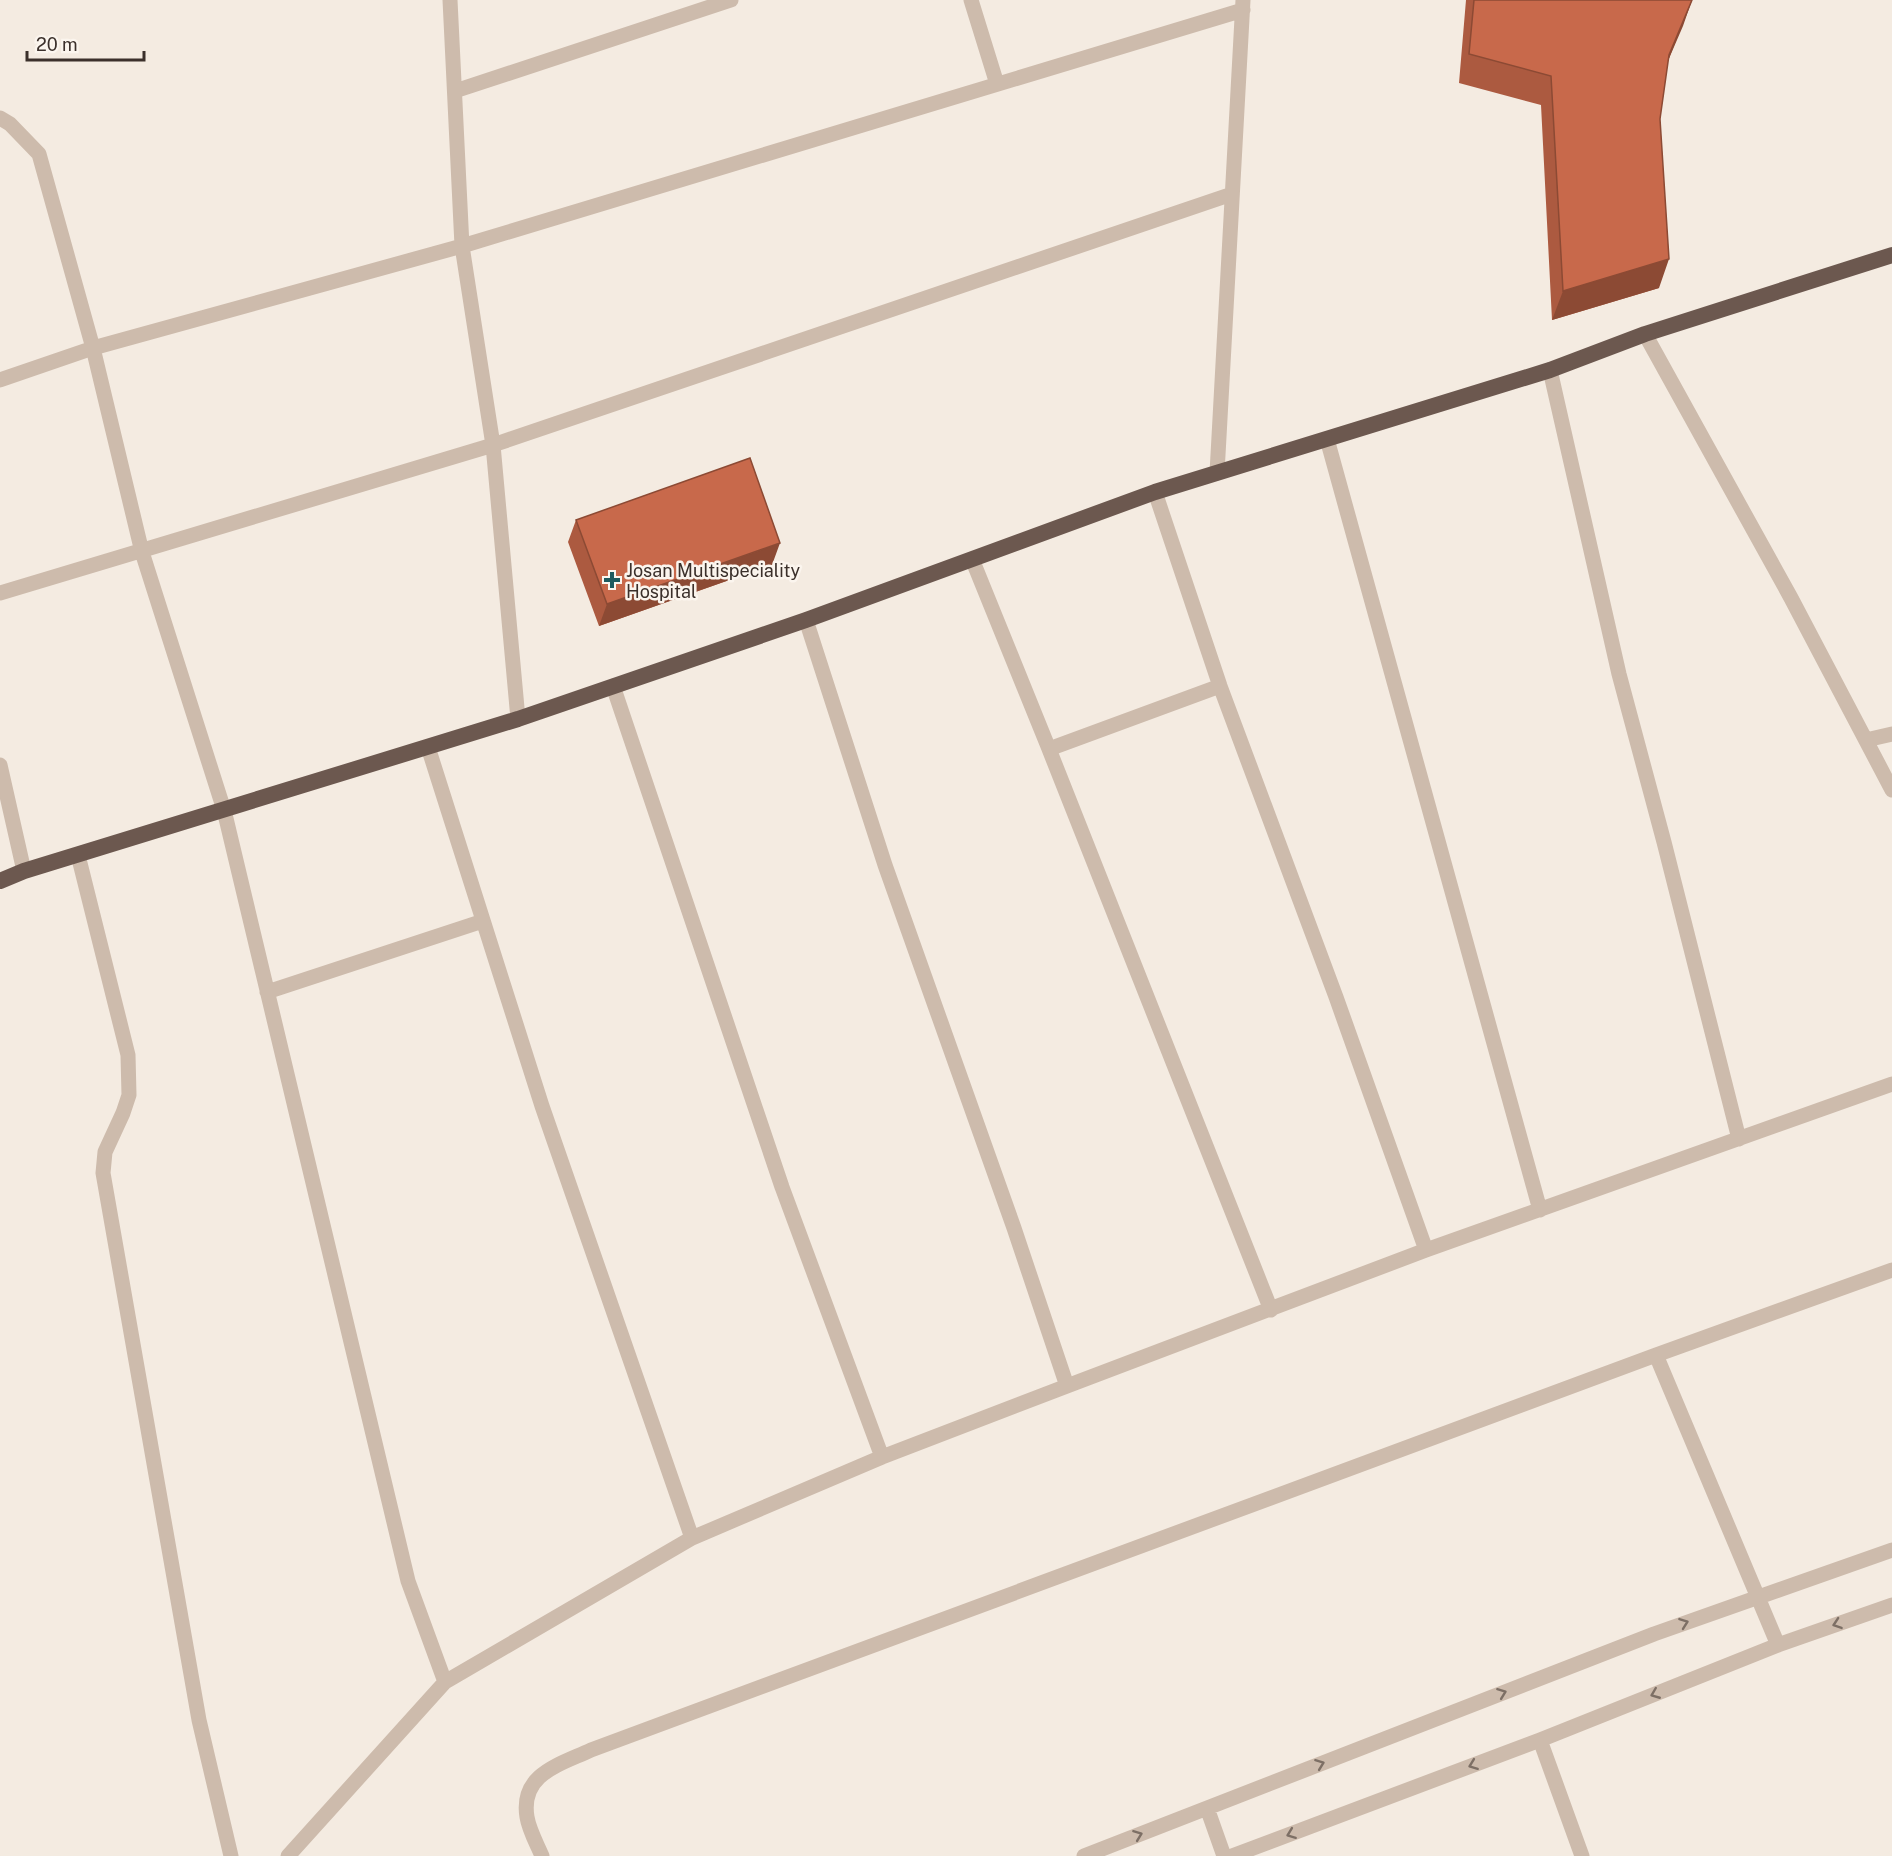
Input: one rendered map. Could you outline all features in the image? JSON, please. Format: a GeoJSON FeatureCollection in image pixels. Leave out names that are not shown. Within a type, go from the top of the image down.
{"type":"FeatureCollection","features":[{"type":"Feature","properties":{"kind":"highway"},"geometry":{"type":"LineString","coordinates":[[0,881],[24,871],[518,719],[806,620],[1155,492],[1550,370],[1645,333],[1892,255]]}},
{"type":"Feature","properties":{"kind":"street"},"geometry":{"type":"LineString","coordinates":[[450,0],[462,246],[493,445],[518,719]]}},
{"type":"Feature","properties":{"kind":"street"},"geometry":{"type":"LineString","coordinates":[[454,91],[731,0]]}},
{"type":"Feature","properties":{"kind":"street"},"geometry":{"type":"LineString","coordinates":[[971,0],[997,84]]}},
{"type":"Feature","properties":{"kind":"street"},"geometry":{"type":"LineString","coordinates":[[0,380],[93,348],[462,246],[997,84],[1243,5],[1217,473]]}},
{"type":"Feature","properties":{"kind":"street"},"geometry":{"type":"LineString","coordinates":[[0,118],[10,124],[39,154],[93,348],[142,552],[224,810],[408,1581],[445,1682]]}},
{"type":"Feature","properties":{"kind":"street"},"geometry":{"type":"LineString","coordinates":[[0,592],[142,552],[493,445],[1232,194]]}},
{"type":"Feature","properties":{"kind":"street"},"geometry":{"type":"LineString","coordinates":[[1645,333],[1791,598],[1892,790]]}},
{"type":"Feature","properties":{"kind":"street"},"geometry":{"type":"LineString","coordinates":[[1550,370],[1618,674],[1739,1139]]}},
{"type":"Feature","properties":{"kind":"street"},"geometry":{"type":"LineString","coordinates":[[1327,439],[1540,1210]]}},
{"type":"Feature","properties":{"kind":"street"},"geometry":{"type":"LineString","coordinates":[[1155,492],[1220,686],[1336,996],[1426,1250]]}},
{"type":"Feature","properties":{"kind":"street"},"geometry":{"type":"LineString","coordinates":[[972,560],[1271,1310]]}},
{"type":"Feature","properties":{"kind":"street"},"geometry":{"type":"LineString","coordinates":[[806,620],[885,865],[1014,1227],[1067,1386]]}},
{"type":"Feature","properties":{"kind":"street"},"geometry":{"type":"LineString","coordinates":[[614,686],[782,1187],[882,1457]]}},
{"type":"Feature","properties":{"kind":"street"},"geometry":{"type":"LineString","coordinates":[[1049,749],[1220,686]]}},
{"type":"Feature","properties":{"kind":"street"},"geometry":{"type":"LineString","coordinates":[[1866,741],[1892,734]]}},
{"type":"Feature","properties":{"kind":"street"},"geometry":{"type":"LineString","coordinates":[[428,747],[542,1106],[692,1538]]}},
{"type":"Feature","properties":{"kind":"street"},"geometry":{"type":"LineString","coordinates":[[0,765],[24,871]]}},
{"type":"Feature","properties":{"kind":"street"},"geometry":{"type":"LineString","coordinates":[[78,855],[128,1055],[130,1076],[129,1095],[105,1152],[103,1173],[199,1720],[231,1856]]}},
{"type":"Feature","properties":{"kind":"street"},"geometry":{"type":"LineString","coordinates":[[267,992],[483,921]]}},
{"type":"Feature","properties":{"kind":"street"},"geometry":{"type":"LineString","coordinates":[[288,1856],[445,1682],[692,1538],[882,1457],[1426,1250],[1892,1084]]}},
{"type":"Feature","properties":{"kind":"street"},"geometry":{"type":"LineString","coordinates":[[542,1856],[527,1819],[526,1799],[533,1783],[546,1770],[591,1750],[1656,1355],[1892,1270]]}},
{"type":"Feature","properties":{"kind":"street"},"geometry":{"type":"LineString","coordinates":[[1656,1355],[1778,1645]]}},
{"type":"Feature","properties":{"kind":"street"},"geometry":{"type":"LineString","coordinates":[[1084,1856],[1643,1638],[1892,1550]]}},
{"type":"Feature","properties":{"kind":"street"},"geometry":{"type":"LineString","coordinates":[[1232,1856],[1540,1740],[1778,1645],[1892,1605]]}},
{"type":"Feature","properties":{"kind":"street"},"geometry":{"type":"LineString","coordinates":[[1540,1740],[1582,1856]]}},
{"type":"Feature","properties":{"kind":"street"},"geometry":{"type":"LineString","coordinates":[[1207,1808],[1224,1856]]}},
{"type":"Feature","properties":{"kind":"building"},"geometry":{"type":"Polygon","coordinates":[[[1474,0],[1692,0],[1669,55],[1660,119],[1669,259],[1563,291],[1551,76],[1469,54],[1474,0]]]}},
{"type":"Feature","properties":{"kind":"building"},"geometry":{"type":"Polygon","coordinates":[[[750,458],[780,543],[607,604],[576,520],[750,458]]]}},
{"type":"Feature","properties":{"kind":"place","name":"Josan Multispeciality Hospital"},"geometry":{"type":"Point","coordinates":[612,580]}}]}
